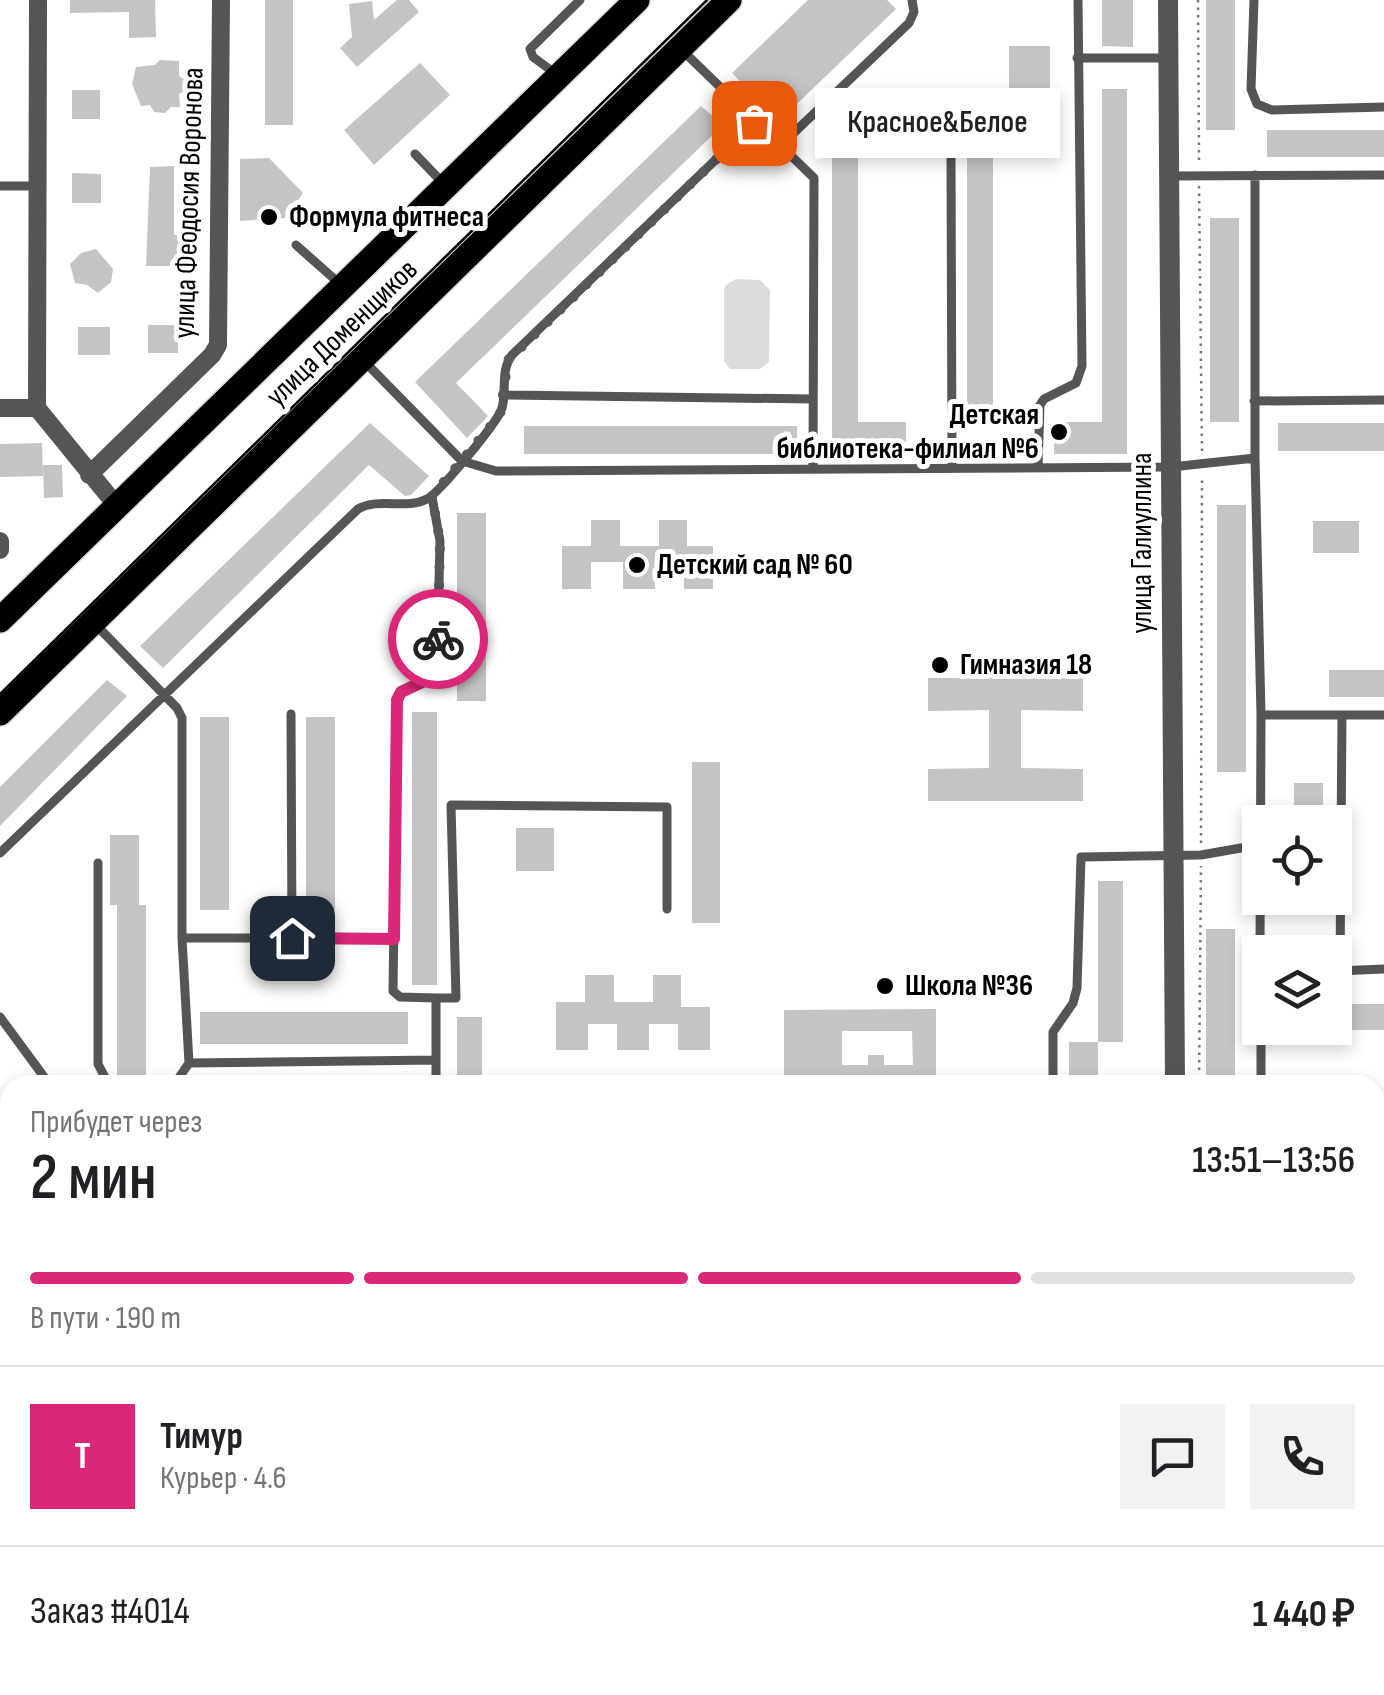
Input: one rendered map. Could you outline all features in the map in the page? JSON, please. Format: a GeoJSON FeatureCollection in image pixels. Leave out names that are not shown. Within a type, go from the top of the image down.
{"type":"FeatureCollection","features":[{"type":"Feature","properties":{"kind":"main road","name":"улица Доменщиков"},"geometry":{"type":"LineString","coordinates":[[0,620],[637,0]]}},
{"type":"Feature","properties":{"kind":"main road","name":"улица Доменщиков"},"geometry":{"type":"LineString","coordinates":[[0,714],[729,0]]}},
{"type":"Feature","properties":{"kind":"street"},"geometry":{"type":"LineString","coordinates":[[38,0],[37,408],[116,505]]}},
{"type":"Feature","properties":{"kind":"street","name":"улица Феодосия Воронова"},"geometry":{"type":"LineString","coordinates":[[89,475],[212,356],[218,345],[221,0]]}},
{"type":"Feature","properties":{"kind":"street","name":"улица Галиуллина"},"geometry":{"type":"LineString","coordinates":[[1168,0],[1175,1075]]}},
{"type":"Feature","properties":{"kind":"street"},"geometry":{"type":"LineString","coordinates":[[0,408],[37,408]]}},
{"type":"Feature","properties":{"kind":"street"},"geometry":{"type":"LineString","coordinates":[[0,541],[0,550]]}},
{"type":"Feature","properties":{"kind":"lane"},"geometry":{"type":"LineString","coordinates":[[559,76],[533,57],[530,49],[580,0]]}},
{"type":"Feature","properties":{"kind":"lane"},"geometry":{"type":"LineString","coordinates":[[781,145],[908,22],[914,12],[912,0]]}},
{"type":"Feature","properties":{"kind":"lane"},"geometry":{"type":"LineString","coordinates":[[1038,466],[1040,405],[1044,399],[1076,383],[1082,366],[1078,0]]}},
{"type":"Feature","properties":{"kind":"lane"},"geometry":{"type":"LineString","coordinates":[[1254,0],[1252,89],[1258,104],[1272,110],[1384,107]]}},
{"type":"Feature","properties":{"kind":"lane"},"geometry":{"type":"LineString","coordinates":[[680,48],[754,123],[809,170],[815,184],[813,467]]}},
{"type":"Feature","properties":{"kind":"lane"},"geometry":{"type":"LineString","coordinates":[[1077,58],[1168,58]]}},
{"type":"Feature","properties":{"kind":"lane"},"geometry":{"type":"LineString","coordinates":[[0,853],[358,509],[368,504],[413,503],[432,496],[500,415],[505,367],[512,355],[754,123]]}},
{"type":"Feature","properties":{"kind":"lane"},"geometry":{"type":"LineString","coordinates":[[414,154],[445,186]]}},
{"type":"Feature","properties":{"kind":"lane"},"geometry":{"type":"LineString","coordinates":[[950,155],[952,466]]}},
{"type":"Feature","properties":{"kind":"lane"},"geometry":{"type":"LineString","coordinates":[[1169,176],[1384,176]]}},
{"type":"Feature","properties":{"kind":"lane"},"geometry":{"type":"LineString","coordinates":[[1255,176],[1259,805]]}},
{"type":"Feature","properties":{"kind":"lane"},"geometry":{"type":"LineString","coordinates":[[0,186],[37,186]]}},
{"type":"Feature","properties":{"kind":"lane"},"geometry":{"type":"LineString","coordinates":[[296,244],[342,286]]}},
{"type":"Feature","properties":{"kind":"lane"},"geometry":{"type":"LineString","coordinates":[[362,359],[462,461],[496,471],[1171,467],[1255,458]]}},
{"type":"Feature","properties":{"kind":"lane"},"geometry":{"type":"LineString","coordinates":[[504,395],[812,399]]}},
{"type":"Feature","properties":{"kind":"lane"},"geometry":{"type":"LineString","coordinates":[[1254,401],[1384,400]]}},
{"type":"Feature","properties":{"kind":"lane"},"geometry":{"type":"LineString","coordinates":[[432,496],[440,541],[437,669],[432,679],[401,692],[397,700],[395,996],[456,998],[451,805],[667,807],[667,908]]}},
{"type":"Feature","properties":{"kind":"lane"},"geometry":{"type":"LineString","coordinates":[[94,623],[180,712],[183,723],[182,938],[189,1063],[181,1075]]}},
{"type":"Feature","properties":{"kind":"lane"},"geometry":{"type":"LineString","coordinates":[[291,714],[292,938]]}},
{"type":"Feature","properties":{"kind":"lane"},"geometry":{"type":"LineString","coordinates":[[1261,715],[1384,715]]}},
{"type":"Feature","properties":{"kind":"lane"},"geometry":{"type":"LineString","coordinates":[[1338,935],[1342,715]]}},
{"type":"Feature","properties":{"kind":"lane"},"geometry":{"type":"LineString","coordinates":[[1054,1075],[1054,1032],[1073,1003],[1077,988],[1080,859],[1086,855],[1201,855],[1242,848]]}},
{"type":"Feature","properties":{"kind":"lane"},"geometry":{"type":"LineString","coordinates":[[98,863],[98,1064],[104,1075]]}},
{"type":"Feature","properties":{"kind":"lane"},"geometry":{"type":"LineString","coordinates":[[182,938],[394,939]]}},
{"type":"Feature","properties":{"kind":"lane"},"geometry":{"type":"LineString","coordinates":[[1352,970],[1384,969]]}},
{"type":"Feature","properties":{"kind":"lane"},"geometry":{"type":"LineString","coordinates":[[436,998],[436,1075]]}},
{"type":"Feature","properties":{"kind":"lane"},"geometry":{"type":"LineString","coordinates":[[0,1017],[43,1075]]}},
{"type":"Feature","properties":{"kind":"lane"},"geometry":{"type":"LineString","coordinates":[[1261,1045],[1261,1075]]}},
{"type":"Feature","properties":{"kind":"lane"},"geometry":{"type":"LineString","coordinates":[[189,1063],[436,1060]]}},
{"type":"Feature","properties":{"kind":"path"},"geometry":{"type":"LineString","coordinates":[[1198,0],[1202,466],[1199,1075]]}},
{"type":"Feature","properties":{"kind":"shaded area"},"geometry":{"type":"Polygon","coordinates":[[[736,279],[760,280],[770,290],[769,362],[760,369],[730,369],[724,361],[724,289],[736,279]]]}},
{"type":"Feature","properties":{"kind":"building"},"geometry":{"type":"Polygon","coordinates":[[[70,0],[155,0],[156,37],[129,38],[129,12],[70,13],[70,0]]]}},
{"type":"Feature","properties":{"kind":"building"},"geometry":{"type":"Polygon","coordinates":[[[265,0],[293,0],[293,125],[265,125],[265,0]]]}},
{"type":"Feature","properties":{"kind":"building"},"geometry":{"type":"Polygon","coordinates":[[[397,0],[409,0],[419,12],[357,67],[340,48],[352,37],[349,4],[372,1],[374,20],[397,0]]]}},
{"type":"Feature","properties":{"kind":"building"},"geometry":{"type":"Polygon","coordinates":[[[808,0],[887,0],[896,9],[779,121],[732,73],[808,0]]]}},
{"type":"Feature","properties":{"kind":"building"},"geometry":{"type":"Polygon","coordinates":[[[1102,0],[1133,0],[1133,47],[1102,46],[1102,0]]]}},
{"type":"Feature","properties":{"kind":"building"},"geometry":{"type":"Polygon","coordinates":[[[1206,0],[1235,0],[1235,130],[1206,130],[1206,0]]]}},
{"type":"Feature","properties":{"kind":"building"},"geometry":{"type":"Polygon","coordinates":[[[1009,46],[1050,46],[1050,89],[1009,89],[1009,46]]]}},
{"type":"Feature","properties":{"kind":"building"},"geometry":{"type":"Polygon","coordinates":[[[160,60],[179,61],[179,76],[185,80],[185,91],[179,94],[180,107],[171,107],[165,113],[154,112],[150,105],[141,106],[132,84],[136,67],[155,65],[160,60]]]}},
{"type":"Feature","properties":{"kind":"building"},"geometry":{"type":"Polygon","coordinates":[[[420,63],[450,95],[374,165],[344,130],[420,63]]]}},
{"type":"Feature","properties":{"kind":"building"},"geometry":{"type":"Polygon","coordinates":[[[1102,89],[1127,89],[1127,454],[1054,454],[1054,422],[1102,422],[1102,89]]]}},
{"type":"Feature","properties":{"kind":"building"},"geometry":{"type":"Polygon","coordinates":[[[72,90],[100,90],[100,119],[72,119],[72,90]]]}},
{"type":"Feature","properties":{"kind":"building"},"geometry":{"type":"Polygon","coordinates":[[[701,106],[723,125],[456,383],[488,416],[467,438],[415,382],[701,106]]]}},
{"type":"Feature","properties":{"kind":"building"},"geometry":{"type":"Polygon","coordinates":[[[1267,130],[1384,130],[1384,157],[1267,157],[1267,130]]]}},
{"type":"Feature","properties":{"kind":"building"},"geometry":{"type":"Polygon","coordinates":[[[832,154],[858,154],[858,422],[906,422],[906,454],[832,454],[832,154]]]}},
{"type":"Feature","properties":{"kind":"building"},"geometry":{"type":"Polygon","coordinates":[[[967,154],[993,154],[993,422],[967,422],[967,154]]]}},
{"type":"Feature","properties":{"kind":"building"},"geometry":{"type":"Polygon","coordinates":[[[269,158],[303,193],[286,218],[240,221],[240,159],[269,158]]]}},
{"type":"Feature","properties":{"kind":"building"},"geometry":{"type":"Polygon","coordinates":[[[174,166],[174,235],[182,235],[182,266],[146,266],[150,167],[174,166]]]}},
{"type":"Feature","properties":{"kind":"building"},"geometry":{"type":"Polygon","coordinates":[[[72,173],[101,174],[101,203],[72,203],[72,173]]]}},
{"type":"Feature","properties":{"kind":"building"},"geometry":{"type":"Polygon","coordinates":[[[1210,218],[1239,218],[1239,422],[1210,422],[1210,218]]]}},
{"type":"Feature","properties":{"kind":"building"},"geometry":{"type":"Polygon","coordinates":[[[96,249],[113,269],[111,282],[98,293],[75,283],[70,264],[81,253],[96,249]]]}},
{"type":"Feature","properties":{"kind":"building"},"geometry":{"type":"Polygon","coordinates":[[[148,325],[178,325],[178,353],[148,353],[148,325]]]}},
{"type":"Feature","properties":{"kind":"building"},"geometry":{"type":"Polygon","coordinates":[[[78,327],[110,327],[110,355],[78,355],[78,327]]]}},
{"type":"Feature","properties":{"kind":"building"},"geometry":{"type":"Polygon","coordinates":[[[370,423],[429,476],[411,495],[405,496],[369,465],[163,668],[140,646],[370,423]]]}},
{"type":"Feature","properties":{"kind":"building"},"geometry":{"type":"Polygon","coordinates":[[[1278,423],[1384,423],[1384,451],[1278,451],[1278,423]]]}},
{"type":"Feature","properties":{"kind":"building"},"geometry":{"type":"Polygon","coordinates":[[[524,426],[797,426],[797,454],[524,454],[524,426]]]}},
{"type":"Feature","properties":{"kind":"building"},"geometry":{"type":"Polygon","coordinates":[[[42,443],[43,476],[0,477],[0,444],[42,443]]]}},
{"type":"Feature","properties":{"kind":"building"},"geometry":{"type":"Polygon","coordinates":[[[43,465],[62,465],[63,497],[44,498],[43,465]]]}},
{"type":"Feature","properties":{"kind":"building"},"geometry":{"type":"Polygon","coordinates":[[[1217,505],[1246,505],[1246,772],[1217,772],[1217,505]]]}},
{"type":"Feature","properties":{"kind":"building"},"geometry":{"type":"Polygon","coordinates":[[[457,513],[486,513],[486,701],[457,701],[457,513]]]}},
{"type":"Feature","properties":{"kind":"building"},"geometry":{"type":"Polygon","coordinates":[[[591,520],[620,520],[620,546],[659,546],[659,520],[687,520],[687,546],[713,546],[713,589],[684,589],[684,562],[655,562],[655,589],[623,589],[623,562],[591,562],[591,589],[562,589],[562,546],[591,546],[591,520]]]}},
{"type":"Feature","properties":{"kind":"building"},"geometry":{"type":"Polygon","coordinates":[[[1313,521],[1359,521],[1359,553],[1313,553],[1313,521]]]}},
{"type":"Feature","properties":{"kind":"building"},"geometry":{"type":"Polygon","coordinates":[[[1329,670],[1384,670],[1384,697],[1329,697],[1329,670]]]}},
{"type":"Feature","properties":{"kind":"building"},"geometry":{"type":"Polygon","coordinates":[[[928,678],[1083,678],[1083,711],[1021,710],[1021,768],[1083,769],[1083,801],[928,801],[928,769],[989,768],[989,710],[928,711],[928,678]]]}},
{"type":"Feature","properties":{"kind":"building"},"geometry":{"type":"Polygon","coordinates":[[[107,680],[127,696],[0,826],[0,787],[107,680]]]}},
{"type":"Feature","properties":{"kind":"building"},"geometry":{"type":"Polygon","coordinates":[[[412,712],[437,712],[437,985],[412,985],[412,712]]]}},
{"type":"Feature","properties":{"kind":"building"},"geometry":{"type":"Polygon","coordinates":[[[200,717],[229,717],[229,910],[200,910],[200,717]]]}},
{"type":"Feature","properties":{"kind":"building"},"geometry":{"type":"Polygon","coordinates":[[[306,717],[335,717],[335,910],[306,910],[306,717]]]}},
{"type":"Feature","properties":{"kind":"building"},"geometry":{"type":"Polygon","coordinates":[[[692,762],[720,762],[720,923],[692,923],[692,762]]]}},
{"type":"Feature","properties":{"kind":"building"},"geometry":{"type":"Polygon","coordinates":[[[1294,783],[1323,783],[1323,805],[1294,805],[1294,783]]]}},
{"type":"Feature","properties":{"kind":"building"},"geometry":{"type":"Polygon","coordinates":[[[516,828],[554,828],[554,871],[516,871],[516,828]]]}},
{"type":"Feature","properties":{"kind":"building"},"geometry":{"type":"Polygon","coordinates":[[[110,835],[139,835],[139,905],[146,905],[146,1075],[117,1075],[117,905],[110,905],[110,835]]]}},
{"type":"Feature","properties":{"kind":"building"},"geometry":{"type":"Polygon","coordinates":[[[1098,881],[1123,881],[1123,1042],[1098,1042],[1098,881]]]}},
{"type":"Feature","properties":{"kind":"building"},"geometry":{"type":"Polygon","coordinates":[[[1206,929],[1235,929],[1235,1075],[1206,1075],[1206,929]]]}},
{"type":"Feature","properties":{"kind":"building"},"geometry":{"type":"Polygon","coordinates":[[[585,975],[614,975],[614,1002],[653,1002],[653,975],[681,975],[681,1007],[710,1007],[710,1050],[678,1050],[678,1024],[649,1024],[649,1050],[617,1050],[617,1024],[588,1024],[588,1050],[556,1050],[556,1002],[585,1002],[585,975]]]}},
{"type":"Feature","properties":{"kind":"building"},"geometry":{"type":"Polygon","coordinates":[[[1352,1004],[1384,1004],[1384,1030],[1352,1030],[1352,1004]]]}},
{"type":"Feature","properties":{"kind":"building"},"geometry":{"type":"Polygon","coordinates":[[[936,1009],[936,1075],[784,1075],[784,1010],[936,1009]],[[842,1031],[842,1065],[868,1065],[868,1055],[884,1055],[884,1065],[913,1065],[912,1031],[842,1031]]]}},
{"type":"Feature","properties":{"kind":"building"},"geometry":{"type":"Polygon","coordinates":[[[200,1012],[408,1012],[408,1044],[200,1044],[200,1012]]]}},
{"type":"Feature","properties":{"kind":"building"},"geometry":{"type":"Polygon","coordinates":[[[457,1017],[482,1017],[482,1075],[457,1075],[457,1017]]]}},
{"type":"Feature","properties":{"kind":"building"},"geometry":{"type":"Polygon","coordinates":[[[1069,1042],[1098,1042],[1098,1075],[1069,1075],[1069,1042]]]}},
{"type":"Feature","properties":{"kind":"tram line"},"geometry":{"type":"LineString","coordinates":[[0,694],[707,0]]}},
{"type":"Feature","properties":{"kind":"way so far"},"geometry":{"type":"LineString","coordinates":[[438,639],[440,541],[432,496],[500,415],[508,360],[754,123]]}},
{"type":"Feature","properties":{"kind":"place","name":"Красное&Белое"},"geometry":{"type":"Point","coordinates":[754,123]}},
{"type":"Feature","properties":{"kind":"place","name":"Формула фитнеса"},"geometry":{"type":"Point","coordinates":[269,217]}},
{"type":"Feature","properties":{"kind":"place","name":"Детская библиотека-филиал №6"},"geometry":{"type":"Point","coordinates":[1059,432]}},
{"type":"Feature","properties":{"kind":"place","name":"Детский сад № 60"},"geometry":{"type":"Point","coordinates":[637,565]}},
{"type":"Feature","properties":{"kind":"place","name":"Гимназия 18"},"geometry":{"type":"Point","coordinates":[940,665]}},
{"type":"Feature","properties":{"kind":"place","name":"Школа №36"},"geometry":{"type":"Point","coordinates":[885,986]}},
{"type":"Feature","properties":{"kind":"route"},"geometry":{"type":"LineString","coordinates":[[292,938],[394,939],[397,700],[401,692],[435,676],[438,639]]}}]}
